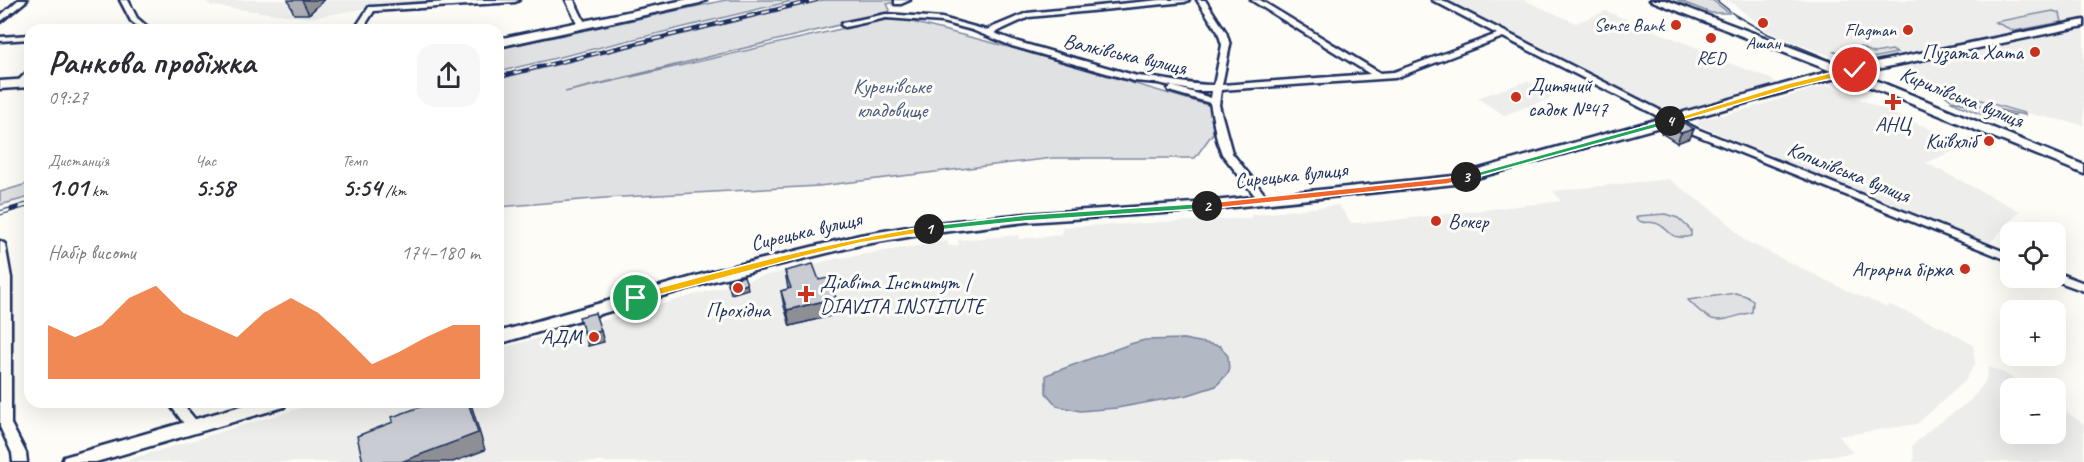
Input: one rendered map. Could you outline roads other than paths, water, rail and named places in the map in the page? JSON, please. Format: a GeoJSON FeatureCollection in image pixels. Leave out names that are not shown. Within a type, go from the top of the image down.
{"type":"FeatureCollection","features":[{"type":"Feature","properties":{"kind":"main road"},"geometry":{"type":"LineString","coordinates":[[504,41],[700,0]]}},
{"type":"Feature","properties":{"kind":"main road","name":"Кирилівська вулиця"},"geometry":{"type":"LineString","coordinates":[[1656,0],[1844,72],[2084,170]]}},
{"type":"Feature","properties":{"kind":"main road","name":"Сирецька вулиця"},"geometry":{"type":"LineString","coordinates":[[504,336],[714,276],[860,240],[1006,220],[1194,207],[1447,181],[1844,72],[2084,23]]}},
{"type":"Feature","properties":{"kind":"main road"},"geometry":{"type":"LineString","coordinates":[[0,85],[24,83]]}},
{"type":"Feature","properties":{"kind":"main road"},"geometry":{"type":"LineString","coordinates":[[71,462],[257,408]]}},
{"type":"Feature","properties":{"kind":"street"},"geometry":{"type":"LineString","coordinates":[[0,20],[23,0]]}},
{"type":"Feature","properties":{"kind":"street"},"geometry":{"type":"LineString","coordinates":[[124,0],[140,24]]}},
{"type":"Feature","properties":{"kind":"street"},"geometry":{"type":"LineString","coordinates":[[362,24],[372,9],[515,0]]}},
{"type":"Feature","properties":{"kind":"street"},"geometry":{"type":"LineString","coordinates":[[570,0],[582,25]]}},
{"type":"Feature","properties":{"kind":"street"},"geometry":{"type":"LineString","coordinates":[[988,32],[1027,15],[1185,0]]}},
{"type":"Feature","properties":{"kind":"street"},"geometry":{"type":"LineString","coordinates":[[1201,0],[1220,29],[1226,45],[1215,102],[1222,140],[1227,154],[1264,200]]}},
{"type":"Feature","properties":{"kind":"street"},"geometry":{"type":"LineString","coordinates":[[1255,0],[1377,75]]}},
{"type":"Feature","properties":{"kind":"street","name":"Копилівська вулиця"},"geometry":{"type":"LineString","coordinates":[[1437,0],[1694,130],[2000,254]]}},
{"type":"Feature","properties":{"kind":"street","name":"Валківська вулиця"},"geometry":{"type":"LineString","coordinates":[[845,25],[895,15],[942,20],[988,32],[1015,44],[1137,79],[1158,80],[1195,88],[1395,75],[1504,33]]}},
{"type":"Feature","properties":{"kind":"street"},"geometry":{"type":"LineString","coordinates":[[0,39],[24,37]]}},
{"type":"Feature","properties":{"kind":"street"},"geometry":{"type":"LineString","coordinates":[[1137,79],[1215,102]]}},
{"type":"Feature","properties":{"kind":"street"},"geometry":{"type":"LineString","coordinates":[[0,244],[5,278],[5,424],[19,453],[20,462]]}},
{"type":"Feature","properties":{"kind":"street"},"geometry":{"type":"LineString","coordinates":[[2066,280],[2084,287]]}},
{"type":"Feature","properties":{"kind":"street"},"geometry":{"type":"LineString","coordinates":[[179,408],[193,426]]}},
{"type":"Feature","properties":{"kind":"tram line"},"geometry":{"type":"LineString","coordinates":[[1716,0],[1735,15],[1768,34],[2084,164]]}},
{"type":"Feature","properties":{"kind":"railway"},"geometry":{"type":"LineString","coordinates":[[504,76],[816,0]]}},
{"type":"Feature","properties":{"kind":"railway"},"geometry":{"type":"LineString","coordinates":[[0,213],[24,206]]}},
{"type":"Feature","properties":{"kind":"place","name":"Ашан"},"geometry":{"type":"Point","coordinates":[1763,23]}},
{"type":"Feature","properties":{"kind":"place","name":"Sense Bank"},"geometry":{"type":"Point","coordinates":[1676,25]}},
{"type":"Feature","properties":{"kind":"place","name":"Flagman"},"geometry":{"type":"Point","coordinates":[1908,30]}},
{"type":"Feature","properties":{"kind":"place","name":"RED"},"geometry":{"type":"Point","coordinates":[1711,38]}},
{"type":"Feature","properties":{"kind":"place","name":"Пузата Хата"},"geometry":{"type":"Point","coordinates":[2035,52]}},
{"type":"Feature","properties":{"kind":"place","name":"Дитячий садок №47"},"geometry":{"type":"Point","coordinates":[1516,97]}},
{"type":"Feature","properties":{"kind":"place","name":"АНЦ"},"geometry":{"type":"Point","coordinates":[1893,102]}},
{"type":"Feature","properties":{"kind":"place","name":"Київхліб"},"geometry":{"type":"Point","coordinates":[1989,141]}},
{"type":"Feature","properties":{"kind":"place","name":"Вокер"},"geometry":{"type":"Point","coordinates":[1436,221]}},
{"type":"Feature","properties":{"kind":"place","name":"Аграрна біржа"},"geometry":{"type":"Point","coordinates":[1965,269]}},
{"type":"Feature","properties":{"kind":"place","name":"Прохідна"},"geometry":{"type":"Point","coordinates":[738,288]}},
{"type":"Feature","properties":{"kind":"place","name":"Діавіта Інститут | DIAVITA INSTITUTE"},"geometry":{"type":"Point","coordinates":[806,294]}},
{"type":"Feature","properties":{"kind":"place","name":"АДМ"},"geometry":{"type":"Point","coordinates":[594,337]}},
{"type":"Feature","properties":{"kind":"park label","name":"Куренівське кладовище"},"geometry":{"type":"Point","coordinates":[892,98]}}]}
